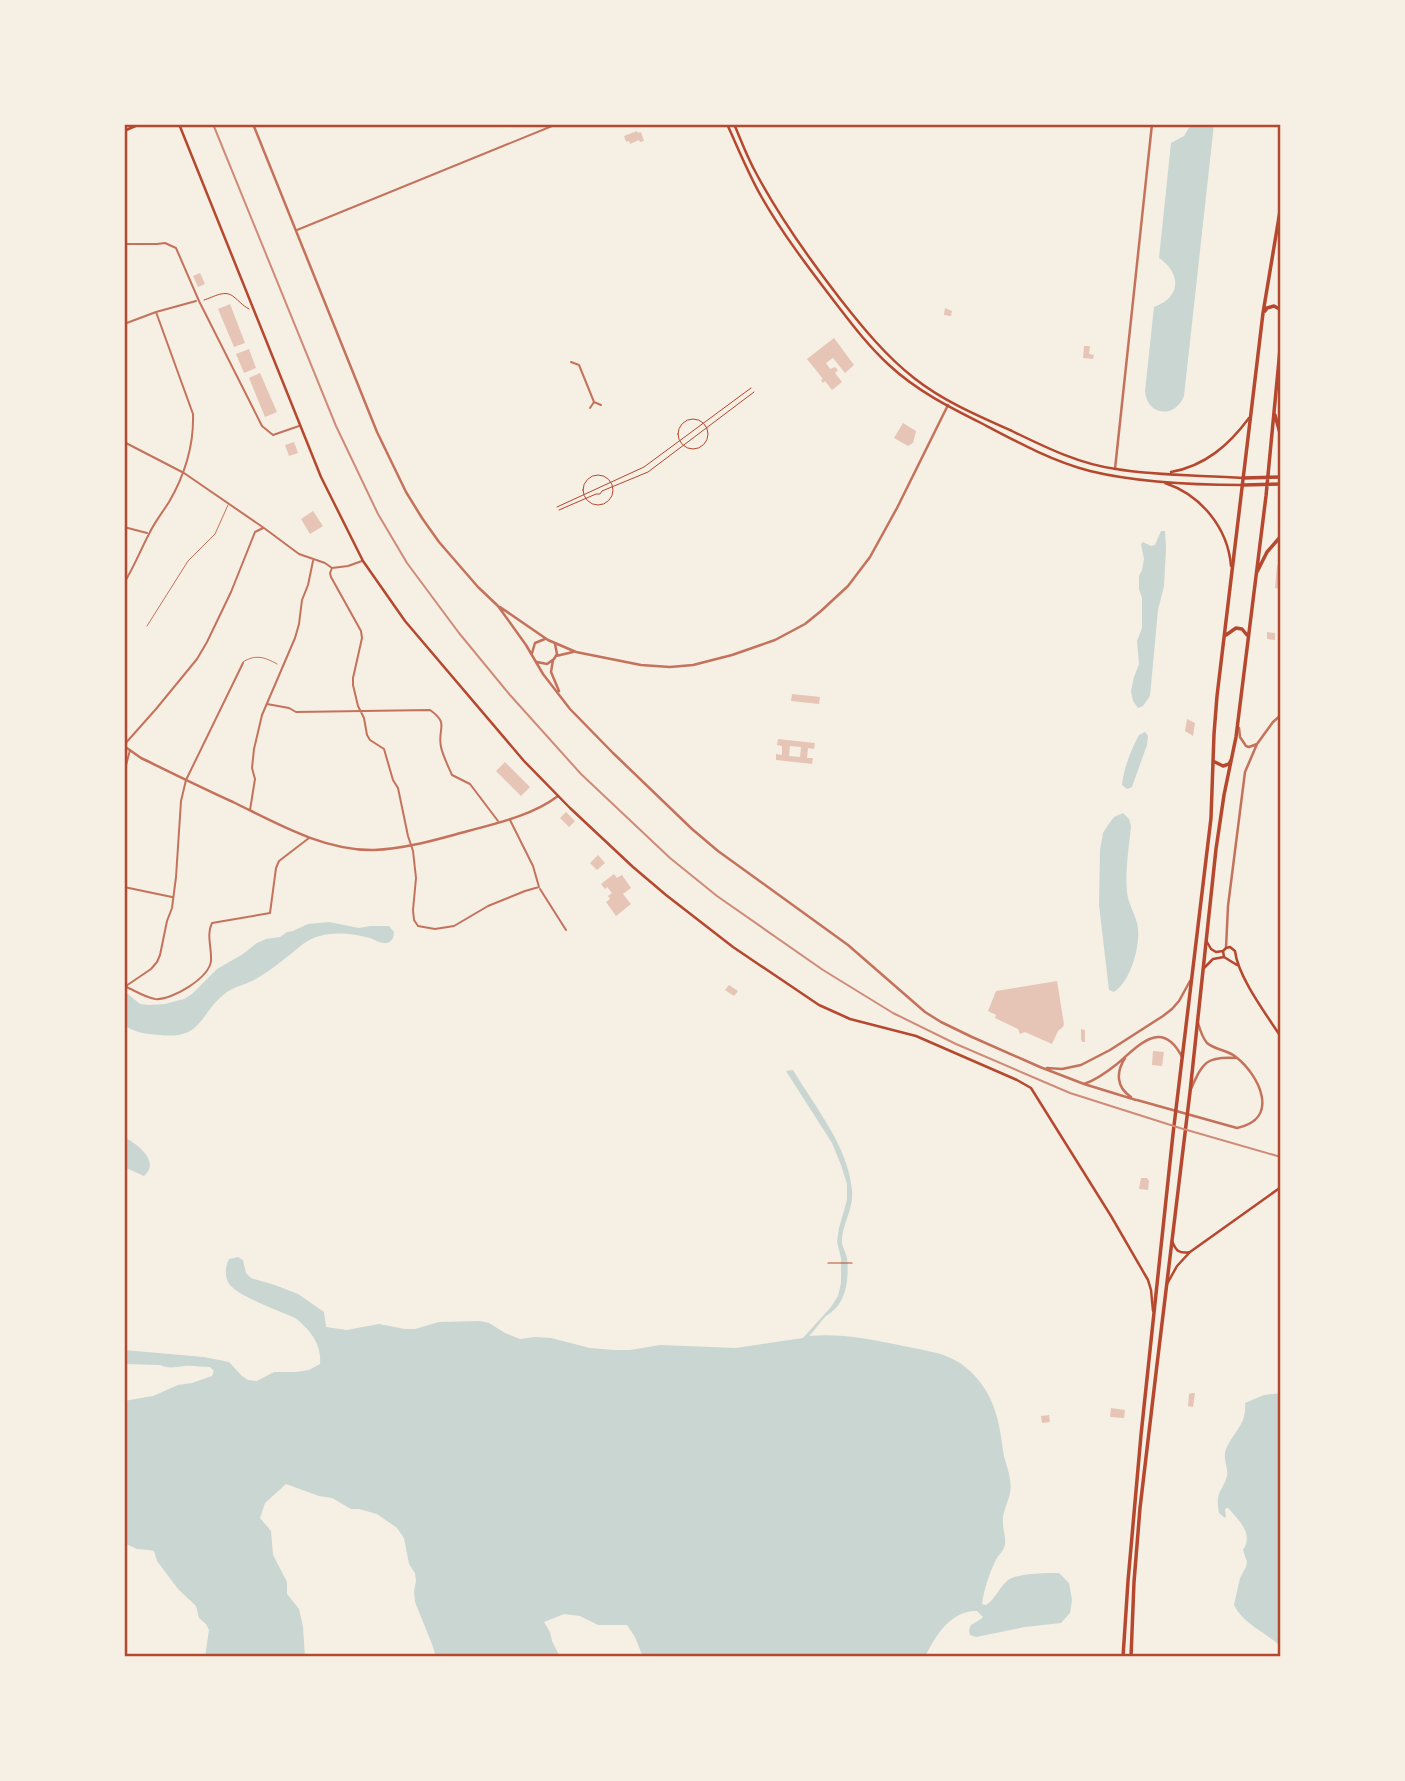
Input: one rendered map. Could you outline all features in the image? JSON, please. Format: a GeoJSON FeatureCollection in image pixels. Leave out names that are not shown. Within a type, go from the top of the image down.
{"type":"FeatureCollection","features":[{"type":"Feature","properties":{"kind":"main road"},"geometry":{"type":"LineString","coordinates":[[124,131],[140,124]]}},
{"type":"Feature","properties":{"kind":"main road"},"geometry":{"type":"LineString","coordinates":[[178,124],[321,477],[363,561],[405,621],[524,761],[558,796],[632,867],[698,921],[819,1005],[850,1019],[916,1036],[1031,1088],[1111,1216],[1147,1280],[1154,1317]]}},
{"type":"Feature","properties":{"kind":"main road"},"geometry":{"type":"LineString","coordinates":[[727,124],[748,172],[776,221],[809,268],[867,344],[911,384],[947,406],[1016,441],[1063,462],[1089,470],[1162,482],[1281,484]]}},
{"type":"Feature","properties":{"kind":"main road"},"geometry":{"type":"LineString","coordinates":[[734,124],[754,170],[781,218],[821,275],[865,331],[914,379],[950,401],[1063,454],[1115,469],[1243,478],[1281,477]]}},
{"type":"Feature","properties":{"kind":"main road"},"geometry":{"type":"LineString","coordinates":[[1123,1657],[1133,1516],[1154,1317],[1212,818],[1214,734],[1263,313],[1281,205]]}},
{"type":"Feature","properties":{"kind":"main road"},"geometry":{"type":"LineString","coordinates":[[1263,313],[1270,307],[1281,310]]}},
{"type":"Feature","properties":{"kind":"main road"},"geometry":{"type":"LineString","coordinates":[[1131,1657],[1140,1508],[1220,818],[1238,723],[1268,478],[1281,339]]}},
{"type":"Feature","properties":{"kind":"main road"},"geometry":{"type":"LineString","coordinates":[[1273,410],[1281,437]]}},
{"type":"Feature","properties":{"kind":"main road"},"geometry":{"type":"LineString","coordinates":[[1165,474],[1188,468],[1211,457],[1231,440],[1251,415]]}},
{"type":"Feature","properties":{"kind":"main road"},"geometry":{"type":"LineString","coordinates":[[1162,482],[1176,486],[1192,496],[1212,517],[1225,542],[1232,576]]}},
{"type":"Feature","properties":{"kind":"main road"},"geometry":{"type":"LineString","coordinates":[[1255,577],[1266,552],[1281,536]]}},
{"type":"Feature","properties":{"kind":"main road"},"geometry":{"type":"LineString","coordinates":[[1225,636],[1233,629],[1239,628],[1248,637]]}},
{"type":"Feature","properties":{"kind":"main road"},"geometry":{"type":"LineString","coordinates":[[1213,760],[1216,764],[1226,766],[1231,759]]}},
{"type":"Feature","properties":{"kind":"main road"},"geometry":{"type":"LineString","coordinates":[[1206,937],[1208,944],[1218,953],[1232,948],[1235,951],[1237,965],[1281,1037]]}},
{"type":"Feature","properties":{"kind":"main road"},"geometry":{"type":"LineString","coordinates":[[1224,957],[1225,949]]}},
{"type":"Feature","properties":{"kind":"main road"},"geometry":{"type":"LineString","coordinates":[[1229,959],[1235,955]]}},
{"type":"Feature","properties":{"kind":"main road"},"geometry":{"type":"LineString","coordinates":[[1202,971],[1210,960],[1216,957],[1224,957],[1237,965]]}},
{"type":"Feature","properties":{"kind":"main road"},"geometry":{"type":"LineString","coordinates":[[1166,1287],[1177,1266],[1190,1252],[1281,1187]]}},
{"type":"Feature","properties":{"kind":"main road"},"geometry":{"type":"LineString","coordinates":[[1171,1238],[1178,1252],[1190,1252]]}},
{"type":"Feature","properties":{"kind":"street"},"geometry":{"type":"LineString","coordinates":[[253,124],[377,432],[401,483],[422,518],[439,542],[498,606],[550,641],[576,652],[641,665],[692,665],[757,647],[805,624],[848,586],[870,557],[950,401]]}},
{"type":"Feature","properties":{"kind":"street"},"geometry":{"type":"LineString","coordinates":[[296,230],[557,124]]}},
{"type":"Feature","properties":{"kind":"street"},"geometry":{"type":"LineString","coordinates":[[1115,476],[1152,124]]}},
{"type":"Feature","properties":{"kind":"street"},"geometry":{"type":"LineString","coordinates":[[124,244],[165,243],[176,248],[262,426],[273,435],[300,426]]}},
{"type":"Feature","properties":{"kind":"street"},"geometry":{"type":"LineString","coordinates":[[124,324],[199,300]]}},
{"type":"Feature","properties":{"kind":"street"},"geometry":{"type":"LineString","coordinates":[[124,583],[184,473],[193,424],[193,414],[156,312]]}},
{"type":"Feature","properties":{"kind":"street"},"geometry":{"type":"LineString","coordinates":[[571,362],[579,365],[594,402],[601,405]]}},
{"type":"Feature","properties":{"kind":"street"},"geometry":{"type":"LineString","coordinates":[[590,408],[594,402]]}},
{"type":"Feature","properties":{"kind":"street"},"geometry":{"type":"LineString","coordinates":[[124,442],[184,473],[299,554],[332,568],[363,561]]}},
{"type":"Feature","properties":{"kind":"street"},"geometry":{"type":"LineString","coordinates":[[124,527],[149,534]]}},
{"type":"Feature","properties":{"kind":"street"},"geometry":{"type":"LineString","coordinates":[[264,528],[255,532],[231,592],[197,659],[124,745],[141,758],[310,838],[358,849],[375,850],[412,845],[499,823],[546,804],[558,796]]}},
{"type":"Feature","properties":{"kind":"street"},"geometry":{"type":"LineString","coordinates":[[250,811],[254,749],[261,715],[295,639],[313,560]]}},
{"type":"Feature","properties":{"kind":"street"},"geometry":{"type":"LineString","coordinates":[[332,568],[331,577],[361,631],[362,638],[353,677],[357,704],[368,738],[386,753],[393,780],[398,788],[412,845],[416,878],[414,918],[418,926],[435,929],[454,926],[488,906],[539,887]]}},
{"type":"Feature","properties":{"kind":"street"},"geometry":{"type":"LineString","coordinates":[[498,606],[570,709],[692,829],[758,881],[848,945],[925,1012],[941,1022],[1084,1084],[1230,1127],[1242,1127],[1253,1120],[1262,1109],[1262,1093],[1247,1067],[1230,1052],[1210,1045],[1204,1038],[1197,1018]]}},
{"type":"Feature","properties":{"kind":"street"},"geometry":{"type":"LineString","coordinates":[[533,657],[532,650],[540,640],[550,641],[556,649],[556,656]]}},
{"type":"Feature","properties":{"kind":"street"},"geometry":{"type":"LineString","coordinates":[[537,662],[547,664],[556,656],[576,652]]}},
{"type":"Feature","properties":{"kind":"street"},"geometry":{"type":"LineString","coordinates":[[553,660],[552,677],[562,697]]}},
{"type":"Feature","properties":{"kind":"street"},"geometry":{"type":"LineString","coordinates":[[125,986],[157,962],[173,898],[181,801],[186,780],[243,663]]}},
{"type":"Feature","properties":{"kind":"street"},"geometry":{"type":"LineString","coordinates":[[267,704],[296,712],[430,710],[439,716],[442,723],[441,746],[452,775],[470,784],[499,823]]}},
{"type":"Feature","properties":{"kind":"street"},"geometry":{"type":"LineString","coordinates":[[1225,949],[1243,783],[1256,744],[1281,715]]}},
{"type":"Feature","properties":{"kind":"street"},"geometry":{"type":"LineString","coordinates":[[1238,723],[1243,743],[1249,747],[1256,744]]}},
{"type":"Feature","properties":{"kind":"street"},"geometry":{"type":"LineString","coordinates":[[124,773],[130,750]]}},
{"type":"Feature","properties":{"kind":"street"},"geometry":{"type":"LineString","coordinates":[[510,819],[533,866],[539,887],[566,930]]}},
{"type":"Feature","properties":{"kind":"street"},"geometry":{"type":"LineString","coordinates":[[125,986],[155,999],[181,992],[197,980],[211,963],[209,930],[212,923],[270,913],[279,861],[310,838]]}},
{"type":"Feature","properties":{"kind":"street"},"geometry":{"type":"LineString","coordinates":[[124,887],[173,898]]}},
{"type":"Feature","properties":{"kind":"street"},"geometry":{"type":"LineString","coordinates":[[1228,939],[1232,948]]}},
{"type":"Feature","properties":{"kind":"street"},"geometry":{"type":"LineString","coordinates":[[1040,1067],[1062,1069],[1081,1065],[1110,1049],[1172,1009],[1180,1001],[1193,975]]}},
{"type":"Feature","properties":{"kind":"street"},"geometry":{"type":"LineString","coordinates":[[1084,1084],[1125,1058],[1148,1039],[1166,1039],[1173,1044],[1182,1058]]}},
{"type":"Feature","properties":{"kind":"street"},"geometry":{"type":"LineString","coordinates":[[1190,1091],[1207,1062],[1222,1056],[1237,1058]]}},
{"type":"Feature","properties":{"kind":"street"},"geometry":{"type":"LineString","coordinates":[[1125,1058],[1118,1071],[1119,1083],[1124,1092],[1136,1100]]}},
{"type":"Feature","properties":{"kind":"lane"},"geometry":{"type":"LineString","coordinates":[[148,626],[188,561],[215,534],[229,503]]}},
{"type":"Feature","properties":{"kind":"lane"},"geometry":{"type":"LineString","coordinates":[[243,663],[258,657],[277,664]]}},
{"type":"Feature","properties":{"kind":"path"},"geometry":{"type":"LineString","coordinates":[[199,300],[229,293],[242,305],[254,311]]}},
{"type":"Feature","properties":{"kind":"path"},"geometry":{"type":"LineString","coordinates":[[557,507],[644,467],[751,388]]}},
{"type":"Feature","properties":{"kind":"path"},"geometry":{"type":"LineString","coordinates":[[559,510],[648,472],[754,392]]}},
{"type":"Feature","properties":{"kind":"path"},"geometry":{"type":"LineString","coordinates":[[692,419],[704,423],[707,428],[708,438],[703,445],[692,449],[680,441],[679,430],[684,422],[692,419]]}},
{"type":"Feature","properties":{"kind":"path"},"geometry":{"type":"LineString","coordinates":[[602,476],[611,482],[613,493],[603,504],[594,504],[586,498],[586,483],[593,477],[602,476]]}},
{"type":"Feature","properties":{"kind":"path"},"geometry":{"type":"LineString","coordinates":[[828,1263],[852,1263]]}},
{"type":"Feature","properties":{"kind":"shaded area"},"geometry":{"type":"Polygon","coordinates":[[[1191,124],[1214,124],[1184,396],[1174,408],[1162,411],[1151,406],[1145,391],[1154,307],[1170,297],[1175,284],[1171,271],[1159,258],[1171,143],[1184,136],[1191,124]]]}},
{"type":"Feature","properties":{"kind":"shaded area"},"geometry":{"type":"Polygon","coordinates":[[[1161,531],[1165,531],[1166,549],[1164,586],[1158,610],[1150,696],[1143,706],[1138,708],[1131,691],[1139,664],[1137,641],[1142,628],[1139,576],[1144,559],[1141,544],[1143,542],[1155,545],[1161,531]]]}},
{"type":"Feature","properties":{"kind":"shaded area"},"geometry":{"type":"Polygon","coordinates":[[[1145,732],[1148,736],[1147,745],[1132,787],[1127,789],[1122,785],[1126,765],[1139,735],[1145,732]]]}},
{"type":"Feature","properties":{"kind":"shaded area"},"geometry":{"type":"Polygon","coordinates":[[[1123,813],[1131,826],[1127,892],[1137,923],[1138,940],[1130,971],[1114,992],[1109,990],[1099,905],[1100,850],[1103,833],[1114,817],[1123,813]]]}},
{"type":"Feature","properties":{"kind":"shaded area"},"geometry":{"type":"Polygon","coordinates":[[[329,922],[359,928],[389,926],[394,932],[393,938],[384,943],[344,934],[327,934],[310,939],[253,981],[227,992],[200,1023],[185,1033],[150,1034],[124,1025],[124,991],[140,1004],[165,1004],[184,999],[217,969],[257,943],[280,937],[308,924],[329,922]]]}},
{"type":"Feature","properties":{"kind":"shaded area"},"geometry":{"type":"Polygon","coordinates":[[[793,1070],[837,1142],[852,1190],[842,1236],[848,1265],[845,1292],[839,1304],[809,1336],[854,1337],[938,1353],[960,1363],[979,1381],[996,1413],[1011,1488],[1004,1511],[1003,1550],[990,1574],[982,1604],[989,1603],[1008,1580],[1032,1574],[1059,1573],[1069,1583],[1072,1600],[1070,1613],[1061,1623],[976,1637],[970,1635],[969,1630],[971,1625],[983,1617],[977,1611],[968,1612],[959,1615],[945,1626],[925,1657],[643,1657],[627,1625],[598,1625],[580,1616],[564,1614],[544,1622],[560,1657],[436,1657],[415,1602],[415,1573],[409,1564],[404,1538],[397,1528],[377,1514],[351,1509],[332,1498],[286,1484],[265,1503],[260,1518],[271,1531],[273,1555],[287,1582],[287,1594],[299,1609],[305,1657],[205,1657],[209,1630],[199,1618],[196,1606],[178,1589],[157,1561],[154,1551],[137,1549],[124,1543],[124,1401],[153,1396],[178,1385],[192,1383],[212,1376],[214,1371],[210,1367],[124,1364],[124,1350],[204,1357],[229,1362],[242,1376],[257,1381],[274,1372],[309,1370],[320,1364],[317,1344],[300,1322],[251,1299],[230,1285],[226,1275],[227,1265],[229,1259],[238,1257],[243,1260],[246,1273],[251,1278],[298,1294],[324,1312],[326,1327],[347,1330],[379,1324],[415,1329],[439,1322],[480,1321],[520,1339],[551,1338],[590,1348],[613,1350],[660,1345],[736,1348],[803,1338],[838,1296],[841,1258],[837,1242],[847,1200],[847,1184],[832,1143],[786,1071],[793,1070]]]}},
{"type":"Feature","properties":{"kind":"shaded area"},"geometry":{"type":"Polygon","coordinates":[[[124,1137],[141,1148],[149,1159],[149,1170],[144,1176],[124,1167],[124,1137]]]}},
{"type":"Feature","properties":{"kind":"shaded area"},"geometry":{"type":"Polygon","coordinates":[[[1281,1393],[1281,1647],[1243,1618],[1234,1605],[1247,1562],[1243,1550],[1247,1538],[1244,1527],[1228,1508],[1225,1510],[1225,1518],[1219,1513],[1218,1500],[1227,1476],[1226,1449],[1242,1422],[1245,1403],[1264,1395],[1281,1393]]]}},
{"type":"Feature","properties":{"kind":"building"},"geometry":{"type":"Polygon","coordinates":[[[641,132],[644,141],[630,144],[629,141],[626,142],[624,136],[641,132]]]}},
{"type":"Feature","properties":{"kind":"building"},"geometry":{"type":"Polygon","coordinates":[[[200,273],[205,284],[198,287],[193,276],[200,273]]]}},
{"type":"Feature","properties":{"kind":"building"},"geometry":{"type":"Polygon","coordinates":[[[230,304],[245,343],[234,347],[218,309],[230,304]]]}},
{"type":"Feature","properties":{"kind":"building"},"geometry":{"type":"Polygon","coordinates":[[[945,308],[952,311],[951,316],[944,315],[945,308]]]}},
{"type":"Feature","properties":{"kind":"building"},"geometry":{"type":"Polygon","coordinates":[[[834,338],[854,365],[845,373],[833,358],[826,363],[830,369],[835,367],[838,370],[835,373],[842,382],[832,390],[825,381],[823,383],[823,379],[807,359],[834,338]]]}},
{"type":"Feature","properties":{"kind":"building"},"geometry":{"type":"Polygon","coordinates":[[[1084,346],[1090,346],[1089,354],[1094,355],[1093,359],[1083,358],[1084,346]]]}},
{"type":"Feature","properties":{"kind":"building"},"geometry":{"type":"Polygon","coordinates":[[[249,349],[256,368],[244,373],[236,354],[249,349]]]}},
{"type":"Feature","properties":{"kind":"building"},"geometry":{"type":"Polygon","coordinates":[[[260,373],[277,412],[265,417],[249,378],[260,373]]]}},
{"type":"Feature","properties":{"kind":"building"},"geometry":{"type":"Polygon","coordinates":[[[903,423],[916,431],[913,443],[908,446],[894,438],[903,423]]]}},
{"type":"Feature","properties":{"kind":"building"},"geometry":{"type":"Polygon","coordinates":[[[294,442],[298,453],[289,456],[285,445],[294,442]]]}},
{"type":"Feature","properties":{"kind":"building"},"geometry":{"type":"Polygon","coordinates":[[[313,511],[323,526],[310,534],[301,519],[313,511]]]}},
{"type":"Feature","properties":{"kind":"building"},"geometry":{"type":"Polygon","coordinates":[[[1281,561],[1281,589],[1275,588],[1277,565],[1281,561]]]}},
{"type":"Feature","properties":{"kind":"building"},"geometry":{"type":"Polygon","coordinates":[[[1267,632],[1275,633],[1275,640],[1267,639],[1267,632]]]}},
{"type":"Feature","properties":{"kind":"building"},"geometry":{"type":"Polygon","coordinates":[[[792,694],[820,697],[819,704],[791,701],[792,694]]]}},
{"type":"Feature","properties":{"kind":"building"},"geometry":{"type":"Polygon","coordinates":[[[1187,719],[1195,723],[1193,736],[1185,731],[1187,719]]]}},
{"type":"Feature","properties":{"kind":"building"},"geometry":{"type":"Polygon","coordinates":[[[778,739],[815,743],[814,749],[808,748],[807,758],[813,758],[812,764],[776,760],[776,754],[782,755],[782,746],[777,745],[778,739]],[[790,746],[789,756],[800,757],[801,747],[790,746]]]}},
{"type":"Feature","properties":{"kind":"building"},"geometry":{"type":"Polygon","coordinates":[[[505,762],[530,787],[521,796],[496,771],[505,762]]]}},
{"type":"Feature","properties":{"kind":"building"},"geometry":{"type":"Polygon","coordinates":[[[566,812],[575,821],[569,827],[560,818],[566,812]]]}},
{"type":"Feature","properties":{"kind":"building"},"geometry":{"type":"Polygon","coordinates":[[[598,855],[605,863],[597,870],[590,863],[598,855]]]}},
{"type":"Feature","properties":{"kind":"building"},"geometry":{"type":"Polygon","coordinates":[[[614,874],[617,878],[622,875],[631,888],[623,894],[631,904],[616,916],[606,902],[612,893],[601,884],[614,874]]]}},
{"type":"Feature","properties":{"kind":"building"},"geometry":{"type":"Polygon","coordinates":[[[1057,981],[1064,1024],[1052,1044],[1025,1032],[1020,1034],[1018,1029],[995,1018],[996,1015],[988,1011],[996,991],[1057,981]]]}},
{"type":"Feature","properties":{"kind":"building"},"geometry":{"type":"Polygon","coordinates":[[[729,985],[738,991],[734,996],[725,990],[729,985]]]}},
{"type":"Feature","properties":{"kind":"building"},"geometry":{"type":"Polygon","coordinates":[[[1081,1029],[1085,1030],[1085,1042],[1081,1039],[1081,1029]]]}},
{"type":"Feature","properties":{"kind":"building"},"geometry":{"type":"Polygon","coordinates":[[[1153,1051],[1164,1052],[1162,1066],[1152,1065],[1153,1051]]]}},
{"type":"Feature","properties":{"kind":"building"},"geometry":{"type":"Polygon","coordinates":[[[1141,1178],[1147,1178],[1149,1181],[1148,1190],[1139,1189],[1141,1178]]]}},
{"type":"Feature","properties":{"kind":"building"},"geometry":{"type":"Polygon","coordinates":[[[1195,1393],[1193,1407],[1188,1406],[1189,1394],[1195,1393]]]}},
{"type":"Feature","properties":{"kind":"building"},"geometry":{"type":"Polygon","coordinates":[[[1111,1408],[1125,1410],[1124,1418],[1110,1417],[1111,1408]]]}},
{"type":"Feature","properties":{"kind":"building"},"geometry":{"type":"Polygon","coordinates":[[[1049,1415],[1050,1422],[1042,1423],[1041,1416],[1049,1415]]]}},
{"type":"Feature","properties":{"kind":"tram line"},"geometry":{"type":"LineString","coordinates":[[213,124],[336,426],[378,514],[407,563],[459,633],[581,774],[670,858],[717,896],[823,970],[893,1013],[956,1044],[1070,1093],[1281,1157]]}}]}
